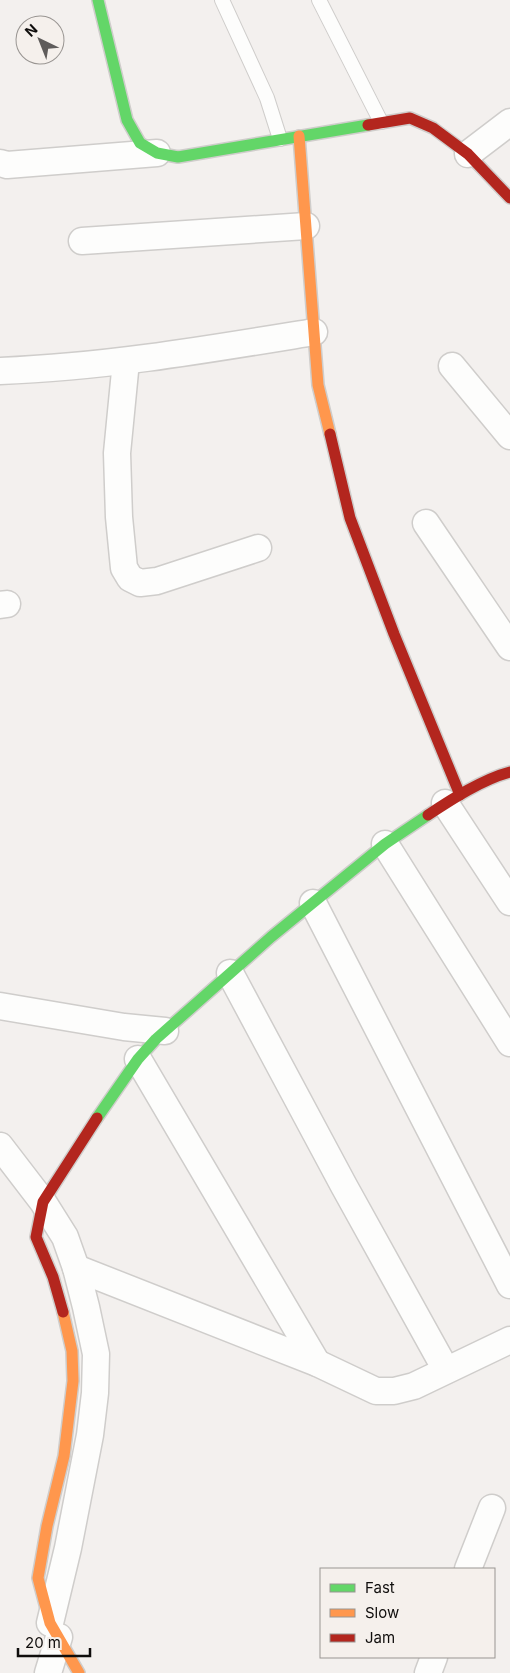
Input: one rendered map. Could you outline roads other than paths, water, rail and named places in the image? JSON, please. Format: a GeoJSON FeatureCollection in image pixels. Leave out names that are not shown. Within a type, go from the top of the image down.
{"type":"FeatureCollection","features":[{"type":"Feature","properties":{"kind":"street"},"geometry":{"type":"LineString","coordinates":[[98,0],[127,120],[140,143],[157,153]]}},
{"type":"Feature","properties":{"kind":"street"},"geometry":{"type":"LineString","coordinates":[[0,163],[7,165],[157,153],[178,157],[410,118],[434,128],[468,154],[510,198]]}},
{"type":"Feature","properties":{"kind":"street"},"geometry":{"type":"LineString","coordinates":[[468,154],[510,122]]}},
{"type":"Feature","properties":{"kind":"street"},"geometry":{"type":"LineString","coordinates":[[299,136],[318,385],[350,518],[391,625],[452,799],[510,902]]}},
{"type":"Feature","properties":{"kind":"street"},"geometry":{"type":"LineString","coordinates":[[82,240],[306,226]]}},
{"type":"Feature","properties":{"kind":"street"},"geometry":{"type":"LineString","coordinates":[[0,371],[54,369],[126,361],[314,332]]}},
{"type":"Feature","properties":{"kind":"street"},"geometry":{"type":"LineString","coordinates":[[126,361],[117,453],[118,517],[124,568],[130,578],[140,583],[157,581],[258,548]]}},
{"type":"Feature","properties":{"kind":"street"},"geometry":{"type":"LineString","coordinates":[[452,366],[510,436]]}},
{"type":"Feature","properties":{"kind":"street"},"geometry":{"type":"LineString","coordinates":[[426,523],[510,647]]}},
{"type":"Feature","properties":{"kind":"street"},"geometry":{"type":"LineString","coordinates":[[79,1673],[54,1630],[38,1578],[47,1526],[64,1456],[73,1381],[72,1351],[66,1324],[53,1278],[36,1237],[43,1202],[95,1120],[138,1059],[165,1031],[271,937],[385,844],[452,799],[506,779]]}},
{"type":"Feature","properties":{"kind":"street"},"geometry":{"type":"LineString","coordinates":[[385,844],[510,1042]]}},
{"type":"Feature","properties":{"kind":"street"},"geometry":{"type":"LineString","coordinates":[[313,903],[510,1285]]}},
{"type":"Feature","properties":{"kind":"street"},"geometry":{"type":"LineString","coordinates":[[230,973],[344,1186],[446,1370]]}},
{"type":"Feature","properties":{"kind":"street"},"geometry":{"type":"LineString","coordinates":[[0,1006],[114,1025],[165,1031]]}},
{"type":"Feature","properties":{"kind":"street"},"geometry":{"type":"LineString","coordinates":[[138,1059],[317,1363]]}},
{"type":"Feature","properties":{"kind":"street"},"geometry":{"type":"LineString","coordinates":[[0,1146],[43,1202],[65,1237],[76,1268],[96,1354],[95,1393],[90,1435],[68,1548],[48,1673]]}},
{"type":"Feature","properties":{"kind":"street"},"geometry":{"type":"LineString","coordinates":[[76,1268],[317,1363],[376,1391],[394,1391],[414,1386],[510,1340]]}},
{"type":"Feature","properties":{"kind":"street"},"geometry":{"type":"LineString","coordinates":[[468,1568],[492,1508]]}},
{"type":"Feature","properties":{"kind":"street"},"geometry":{"type":"LineString","coordinates":[[428,1673],[434,1658]]}},
{"type":"Feature","properties":{"kind":"lane"},"geometry":{"type":"LineString","coordinates":[[222,0],[267,98],[280,139]]}},
{"type":"Feature","properties":{"kind":"lane"},"geometry":{"type":"LineString","coordinates":[[319,0],[381,122]]}}]}
